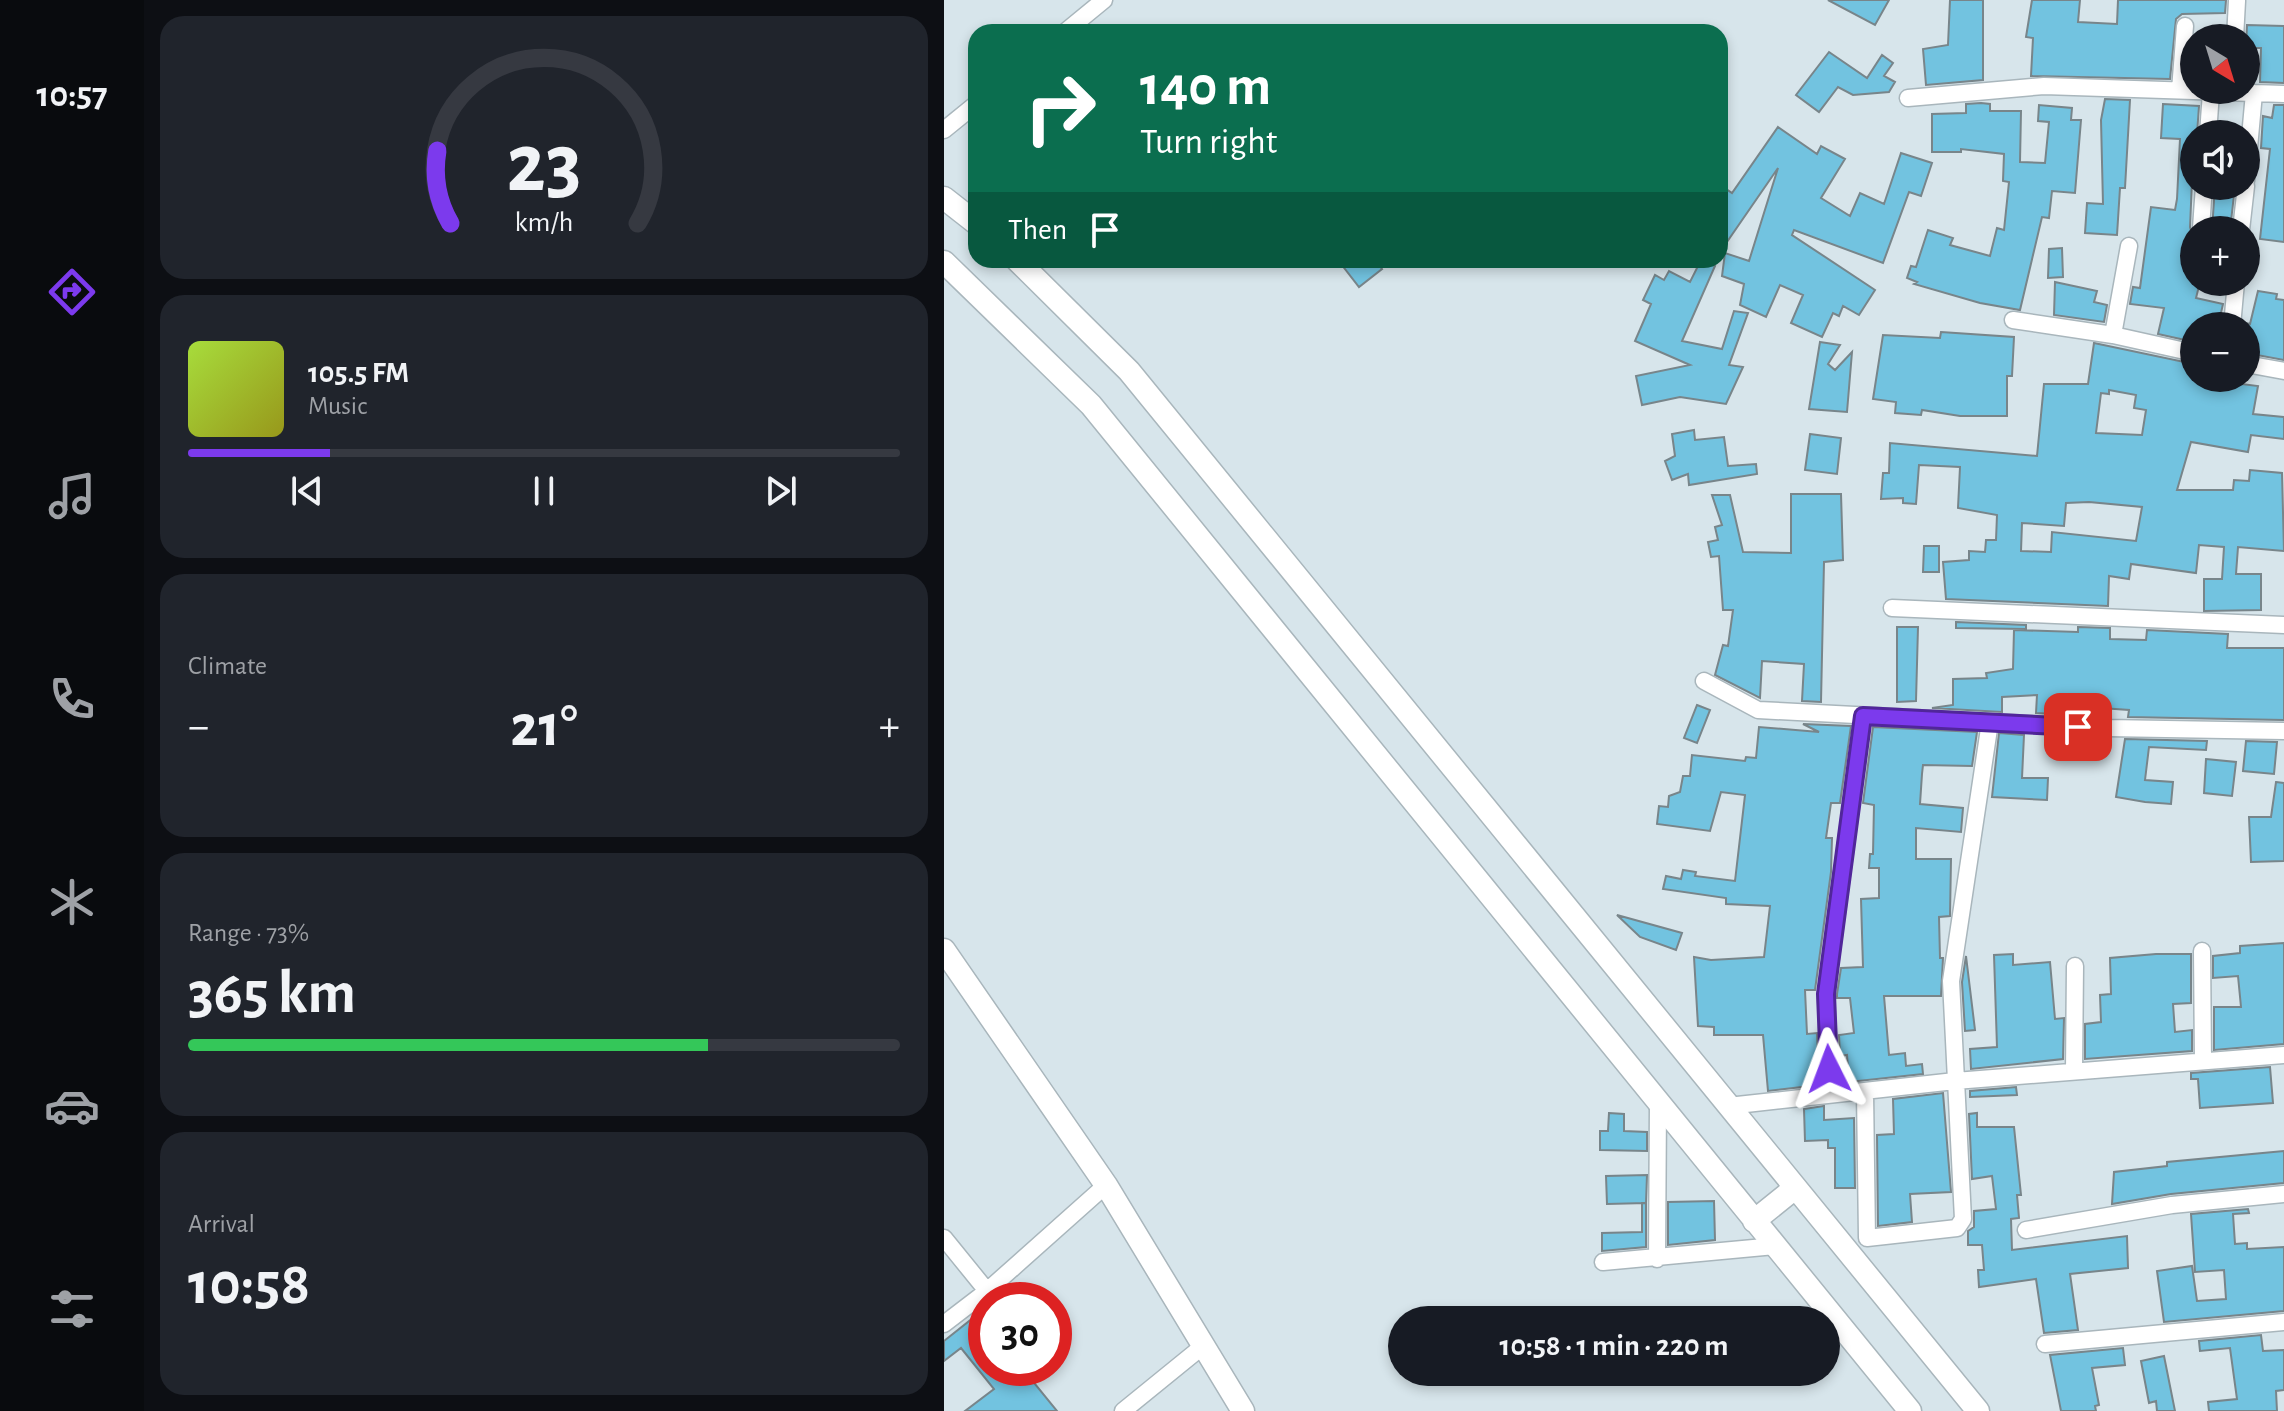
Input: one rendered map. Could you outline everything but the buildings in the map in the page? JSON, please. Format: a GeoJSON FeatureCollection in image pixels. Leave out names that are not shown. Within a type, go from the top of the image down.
{"type":"FeatureCollection","features":[{"type":"Feature","properties":{"kind":"street"},"geometry":{"type":"LineString","coordinates":[[1075,24],[1104,0]]}},
{"type":"Feature","properties":{"kind":"street"},"geometry":{"type":"LineString","coordinates":[[2236,24],[2237,1]]}},
{"type":"Feature","properties":{"kind":"street"},"geometry":{"type":"LineString","coordinates":[[1908,98],[2044,86],[2180,90]]}},
{"type":"Feature","properties":{"kind":"street"},"geometry":{"type":"LineString","coordinates":[[2260,93],[2284,94]]}},
{"type":"Feature","properties":{"kind":"street"},"geometry":{"type":"LineString","coordinates":[[944,130],[968,110]]}},
{"type":"Feature","properties":{"kind":"street"},"geometry":{"type":"LineString","coordinates":[[944,198],[968,217]]}},
{"type":"Feature","properties":{"kind":"street"},"geometry":{"type":"LineString","coordinates":[[2113,335],[2129,246]]}},
{"type":"Feature","properties":{"kind":"street"},"geometry":{"type":"LineString","coordinates":[[944,262],[1091,405],[1910,1411]]}},
{"type":"Feature","properties":{"kind":"street"},"geometry":{"type":"LineString","coordinates":[[1025,268],[1129,371],[1978,1411]]}},
{"type":"Feature","properties":{"kind":"street"},"geometry":{"type":"LineString","coordinates":[[2013,320],[2113,335],[2180,350]]}},
{"type":"Feature","properties":{"kind":"street"},"geometry":{"type":"LineString","coordinates":[[2260,367],[2284,371]]}},
{"type":"Feature","properties":{"kind":"street"},"geometry":{"type":"LineString","coordinates":[[1892,608],[2284,625]]}},
{"type":"Feature","properties":{"kind":"street"},"geometry":{"type":"LineString","coordinates":[[1704,681],[1758,710],[1990,722],[2284,731]]}},
{"type":"Feature","properties":{"kind":"street"},"geometry":{"type":"LineString","coordinates":[[1830,1094],[1826,994],[1863,716]]}},
{"type":"Feature","properties":{"kind":"street"},"geometry":{"type":"LineString","coordinates":[[1865,1092],[1867,1238],[1957,1228],[1963,1219],[1955,1081],[1953,955],[1966,892],[1990,722]]}},
{"type":"Feature","properties":{"kind":"street"},"geometry":{"type":"LineString","coordinates":[[944,950],[1106,1185],[1243,1411]]}},
{"type":"Feature","properties":{"kind":"street"},"geometry":{"type":"LineString","coordinates":[[2202,951],[2203,1061]]}},
{"type":"Feature","properties":{"kind":"street"},"geometry":{"type":"LineString","coordinates":[[2074,1071],[2075,966]]}},
{"type":"Feature","properties":{"kind":"street"},"geometry":{"type":"LineString","coordinates":[[1728,1106],[1955,1081],[2284,1055]]}},
{"type":"Feature","properties":{"kind":"street"},"geometry":{"type":"LineString","coordinates":[[1657,1259],[1658,1103]]}},
{"type":"Feature","properties":{"kind":"street"},"geometry":{"type":"LineString","coordinates":[[997,1282],[1106,1185]]}},
{"type":"Feature","properties":{"kind":"street"},"geometry":{"type":"LineString","coordinates":[[1754,1221],[1795,1188]]}},
{"type":"Feature","properties":{"kind":"street"},"geometry":{"type":"LineString","coordinates":[[2026,1230],[2172,1205],[2284,1194]]}},
{"type":"Feature","properties":{"kind":"street"},"geometry":{"type":"LineString","coordinates":[[944,1238],[980,1282]]}},
{"type":"Feature","properties":{"kind":"street"},"geometry":{"type":"LineString","coordinates":[[1603,1262],[1775,1246]]}},
{"type":"Feature","properties":{"kind":"street"},"geometry":{"type":"LineString","coordinates":[[944,1324],[968,1306]]}},
{"type":"Feature","properties":{"kind":"street"},"geometry":{"type":"LineString","coordinates":[[2045,1344],[2284,1322]]}},
{"type":"Feature","properties":{"kind":"street"},"geometry":{"type":"LineString","coordinates":[[1123,1411],[1203,1346]]}},
{"type":"Feature","properties":{"kind":"route"},"geometry":{"type":"LineString","coordinates":[[1829,1069],[1826,994],[1863,716],[2078,727]]}}]}
